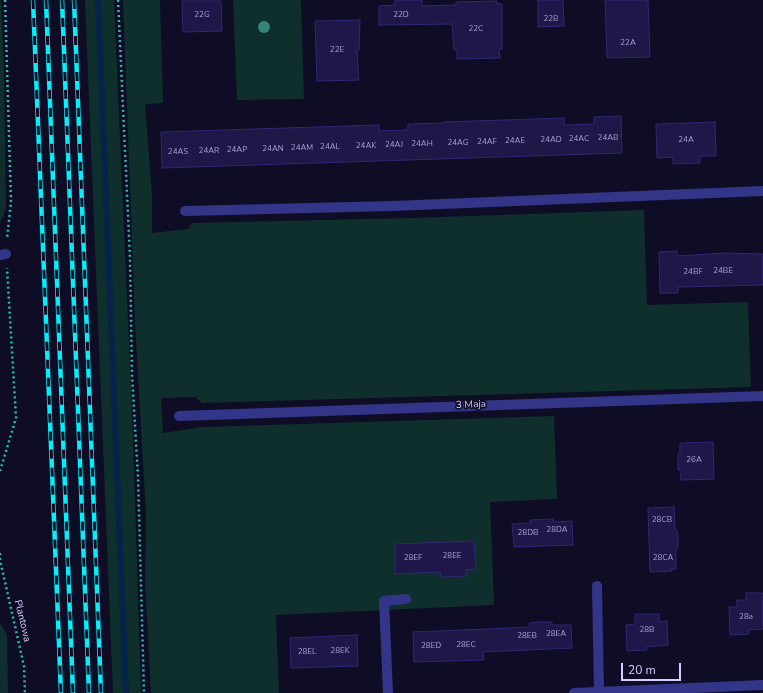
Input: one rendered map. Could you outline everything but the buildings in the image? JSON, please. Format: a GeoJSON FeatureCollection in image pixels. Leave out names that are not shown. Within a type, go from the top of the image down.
{"type":"FeatureCollection","features":[{"type":"Feature","properties":{"kind":"street"},"geometry":{"type":"LineString","coordinates":[[185,211],[384,206],[763,191]]}},
{"type":"Feature","properties":{"kind":"street","name":"3 Maja"},"geometry":{"type":"LineString","coordinates":[[179,416],[763,396]]}},
{"type":"Feature","properties":{"kind":"street"},"geometry":{"type":"LineString","coordinates":[[596,586],[599,692]]}},
{"type":"Feature","properties":{"kind":"street"},"geometry":{"type":"LineString","coordinates":[[388,693],[384,601],[406,599]]}},
{"type":"Feature","properties":{"kind":"street"},"geometry":{"type":"LineString","coordinates":[[574,693],[763,685]]}},
{"type":"Feature","properties":{"kind":"path"},"geometry":{"type":"LineString","coordinates":[[0,471],[16,418],[3,255],[11,202],[5,0]]}},
{"type":"Feature","properties":{"kind":"path"},"geometry":{"type":"LineString","coordinates":[[118,0],[130,258],[132,374],[138,485],[144,693]]}},
{"type":"Feature","properties":{"kind":"path","name":"Plantowa"},"geometry":{"type":"LineString","coordinates":[[0,553],[0,560],[24,666],[25,693]]}},
{"type":"Feature","properties":{"kind":"green space"},"geometry":{"type":"Polygon","coordinates":[[[0,0],[4,70],[6,209],[0,223],[0,0]]]}},
{"type":"Feature","properties":{"kind":"green space"},"geometry":{"type":"Polygon","coordinates":[[[85,0],[114,0],[133,435],[141,693],[113,693],[85,0]]]}},
{"type":"Feature","properties":{"kind":"green space"},"geometry":{"type":"Polygon","coordinates":[[[123,0],[160,0],[163,103],[145,104],[152,195],[152,233],[188,229],[192,223],[412,218],[644,210],[647,305],[748,302],[751,387],[202,403],[195,397],[161,398],[163,433],[204,427],[554,416],[557,499],[490,502],[494,605],[276,615],[279,693],[151,693],[145,584],[146,515],[135,322],[123,0]]]}},
{"type":"Feature","properties":{"kind":"green space"},"geometry":{"type":"Polygon","coordinates":[[[233,0],[301,0],[304,99],[237,100],[233,0]]]}},
{"type":"Feature","properties":{"kind":"green space"},"geometry":{"type":"Polygon","coordinates":[[[0,623],[7,635],[8,693],[0,693],[0,623]]]}},
{"type":"Feature","properties":{"kind":"waterway"},"geometry":{"type":"LineString","coordinates":[[98,0],[126,693]]}},
{"type":"Feature","properties":{"kind":"railway"},"geometry":{"type":"LineString","coordinates":[[33,0],[61,693]]}},
{"type":"Feature","properties":{"kind":"railway"},"geometry":{"type":"LineString","coordinates":[[46,0],[73,693]]}},
{"type":"Feature","properties":{"kind":"railway"},"geometry":{"type":"LineString","coordinates":[[62,0],[89,693]]}},
{"type":"Feature","properties":{"kind":"railway"},"geometry":{"type":"LineString","coordinates":[[74,0],[101,693]]}}]}
